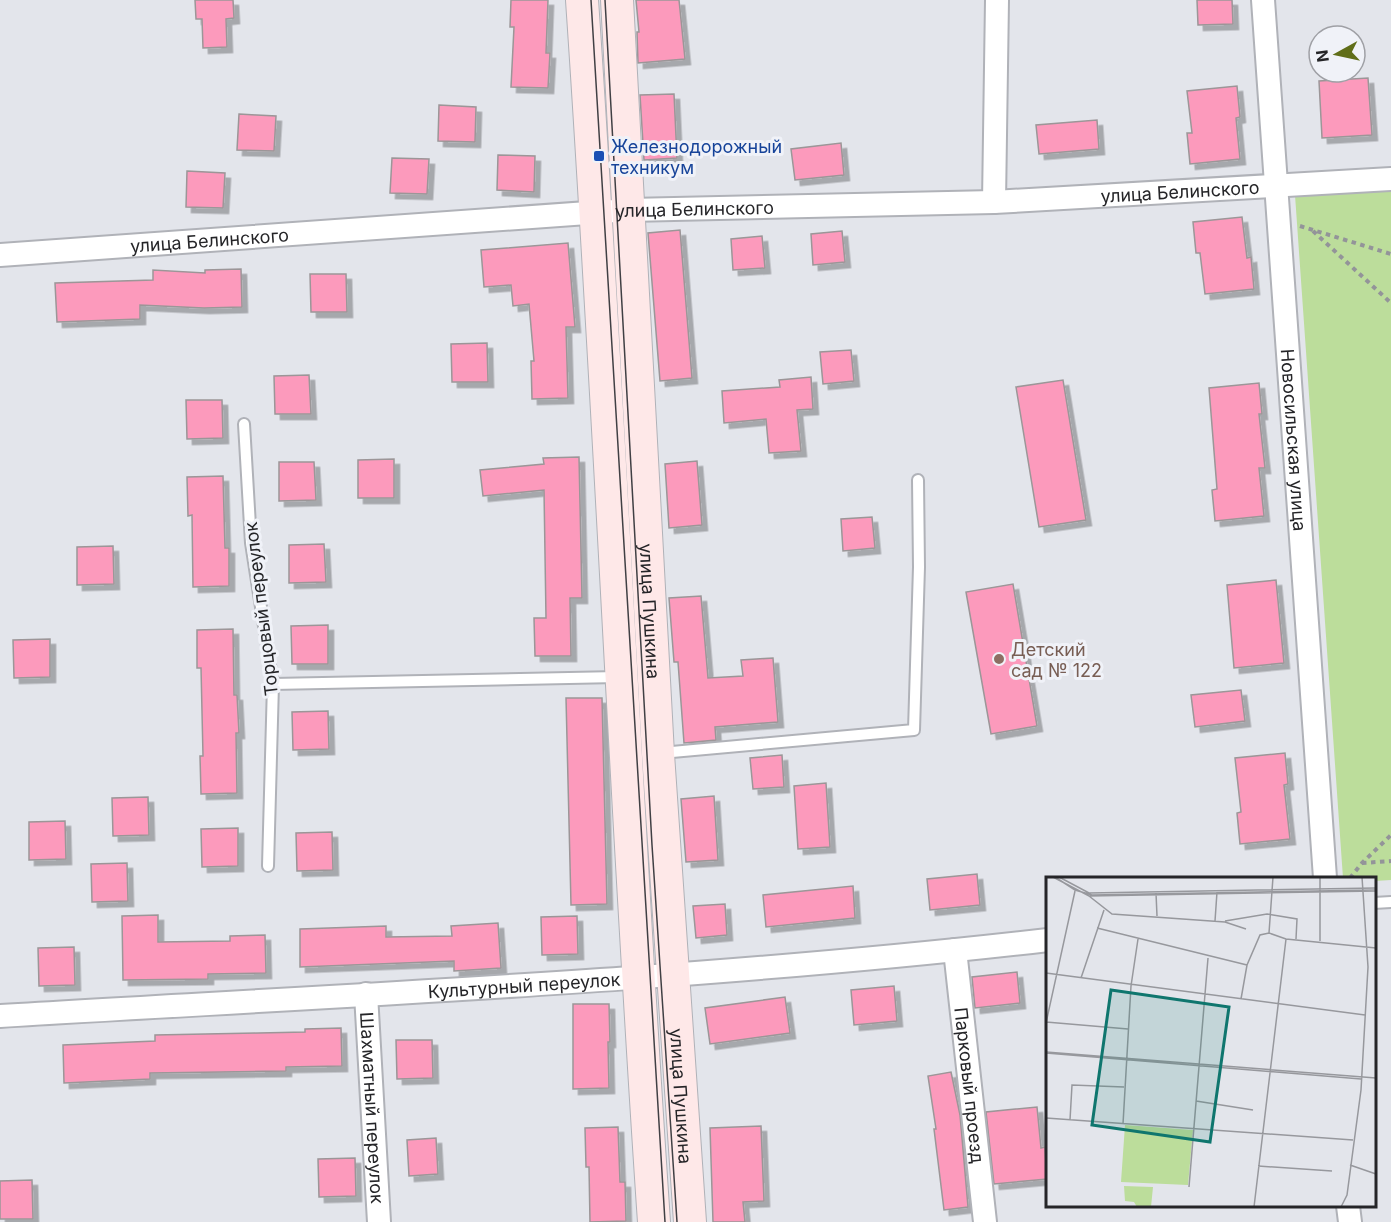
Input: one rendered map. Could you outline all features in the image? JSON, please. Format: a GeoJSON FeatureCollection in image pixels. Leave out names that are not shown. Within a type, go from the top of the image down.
{"type":"FeatureCollection","features":[{"type":"Feature","properties":{"kind":"main road","name":"улица Пушкина"},"geometry":{"type":"LineString","coordinates":[[582,0],[654,1222]]}},
{"type":"Feature","properties":{"kind":"main road","name":"улица Пушкина"},"geometry":{"type":"LineString","coordinates":[[617,0],[658,754],[690,1222]]}},
{"type":"Feature","properties":{"kind":"street"},"geometry":{"type":"LineString","coordinates":[[994,202],[997,0]]}},
{"type":"Feature","properties":{"kind":"street","name":"Новосильская улица"},"geometry":{"type":"LineString","coordinates":[[1263,0],[1325,877]]}},
{"type":"Feature","properties":{"kind":"street","name":"улица Белинского"},"geometry":{"type":"LineString","coordinates":[[0,255],[629,210],[994,202],[1391,179]]}},
{"type":"Feature","properties":{"kind":"street","name":"Культурный переулок"},"geometry":{"type":"LineString","coordinates":[[0,1016],[638,978],[1046,940]]}},
{"type":"Feature","properties":{"kind":"street","name":"Парковый проезд"},"geometry":{"type":"LineString","coordinates":[[956,950],[985,1222]]}},
{"type":"Feature","properties":{"kind":"street","name":"Шахматный переулок"},"geometry":{"type":"LineString","coordinates":[[366,994],[379,1222]]}},
{"type":"Feature","properties":{"kind":"street"},"geometry":{"type":"LineString","coordinates":[[1348,1207],[1350,1222]]}},
{"type":"Feature","properties":{"kind":"lane","name":"Торцовый переулок"},"geometry":{"type":"LineString","coordinates":[[244,424],[251,543],[273,684],[268,866]]}},
{"type":"Feature","properties":{"kind":"lane"},"geometry":{"type":"LineString","coordinates":[[658,754],[914,730],[919,567],[918,480]]}},
{"type":"Feature","properties":{"kind":"lane"},"geometry":{"type":"LineString","coordinates":[[273,684],[622,676]]}},
{"type":"Feature","properties":{"kind":"lane"},"geometry":{"type":"LineString","coordinates":[[1376,903],[1391,902]]}},
{"type":"Feature","properties":{"kind":"path"},"geometry":{"type":"LineString","coordinates":[[1278,220],[1391,254]]}},
{"type":"Feature","properties":{"kind":"path"},"geometry":{"type":"LineString","coordinates":[[1310,228],[1391,303]]}},
{"type":"Feature","properties":{"kind":"path"},"geometry":{"type":"LineString","coordinates":[[1352,877],[1362,863],[1391,835]]}},
{"type":"Feature","properties":{"kind":"path"},"geometry":{"type":"LineString","coordinates":[[1362,863],[1391,861]]}},
{"type":"Feature","properties":{"kind":"green space"},"geometry":{"type":"Polygon","coordinates":[[[1391,190],[1391,880],[1376,881],[1376,877],[1343,877],[1295,195],[1391,190]]]}},
{"type":"Feature","properties":{"kind":"building"},"geometry":{"type":"Polygon","coordinates":[[[195,0],[233,0],[234,18],[226,19],[227,47],[203,48],[202,19],[196,19],[195,0]]]}},
{"type":"Feature","properties":{"kind":"building"},"geometry":{"type":"Polygon","coordinates":[[[511,0],[548,0],[546,53],[550,53],[548,88],[511,87],[514,27],[510,27],[511,0]]]}},
{"type":"Feature","properties":{"kind":"building"},"geometry":{"type":"Polygon","coordinates":[[[636,0],[679,0],[685,59],[638,63],[637,32],[639,32],[636,0]]]}},
{"type":"Feature","properties":{"kind":"building"},"geometry":{"type":"Polygon","coordinates":[[[1197,0],[1232,0],[1233,24],[1198,25],[1197,0]]]}},
{"type":"Feature","properties":{"kind":"building"},"geometry":{"type":"Polygon","coordinates":[[[1367,78],[1372,135],[1322,138],[1319,84],[1367,84],[1367,78]]]}},
{"type":"Feature","properties":{"kind":"building"},"geometry":{"type":"Polygon","coordinates":[[[1237,86],[1240,117],[1236,118],[1240,159],[1190,164],[1187,133],[1192,133],[1187,91],[1237,86]]]}},
{"type":"Feature","properties":{"kind":"building"},"geometry":{"type":"Polygon","coordinates":[[[674,94],[677,158],[644,160],[640,95],[674,94]]]}},
{"type":"Feature","properties":{"kind":"building"},"geometry":{"type":"Polygon","coordinates":[[[439,105],[476,107],[475,142],[438,141],[439,105]]]}},
{"type":"Feature","properties":{"kind":"building"},"geometry":{"type":"Polygon","coordinates":[[[239,114],[276,116],[274,151],[237,150],[239,114]]]}},
{"type":"Feature","properties":{"kind":"building"},"geometry":{"type":"Polygon","coordinates":[[[1097,120],[1099,149],[1039,154],[1036,125],[1097,120]]]}},
{"type":"Feature","properties":{"kind":"building"},"geometry":{"type":"Polygon","coordinates":[[[841,143],[844,175],[795,180],[791,149],[841,143]]]}},
{"type":"Feature","properties":{"kind":"building"},"geometry":{"type":"Polygon","coordinates":[[[498,155],[535,156],[534,192],[497,190],[498,155]]]}},
{"type":"Feature","properties":{"kind":"building"},"geometry":{"type":"Polygon","coordinates":[[[392,158],[429,159],[427,194],[390,193],[392,158]]]}},
{"type":"Feature","properties":{"kind":"building"},"geometry":{"type":"Polygon","coordinates":[[[187,171],[225,173],[223,208],[186,207],[187,171]]]}},
{"type":"Feature","properties":{"kind":"building"},"geometry":{"type":"Polygon","coordinates":[[[1242,217],[1247,258],[1251,257],[1254,289],[1205,294],[1200,253],[1196,253],[1193,222],[1242,217]]]}},
{"type":"Feature","properties":{"kind":"building"},"geometry":{"type":"Polygon","coordinates":[[[680,230],[692,378],[660,381],[648,233],[680,230]]]}},
{"type":"Feature","properties":{"kind":"building"},"geometry":{"type":"Polygon","coordinates":[[[842,231],[845,262],[813,265],[811,234],[842,231]]]}},
{"type":"Feature","properties":{"kind":"building"},"geometry":{"type":"Polygon","coordinates":[[[762,236],[765,268],[733,270],[731,239],[762,236]]]}},
{"type":"Feature","properties":{"kind":"building"},"geometry":{"type":"Polygon","coordinates":[[[568,243],[575,327],[566,327],[568,398],[532,399],[531,361],[534,361],[529,304],[513,306],[511,285],[484,287],[481,250],[568,243]]]}},
{"type":"Feature","properties":{"kind":"building"},"geometry":{"type":"Polygon","coordinates":[[[241,269],[242,307],[140,305],[140,319],[57,322],[55,283],[153,280],[153,270],[205,273],[205,270],[241,269]]]}},
{"type":"Feature","properties":{"kind":"building"},"geometry":{"type":"Polygon","coordinates":[[[310,274],[346,274],[347,312],[311,312],[310,274]]]}},
{"type":"Feature","properties":{"kind":"building"},"geometry":{"type":"Polygon","coordinates":[[[487,343],[488,382],[452,382],[451,344],[487,343]]]}},
{"type":"Feature","properties":{"kind":"building"},"geometry":{"type":"Polygon","coordinates":[[[851,350],[854,381],[823,384],[820,352],[851,350]]]}},
{"type":"Feature","properties":{"kind":"building"},"geometry":{"type":"Polygon","coordinates":[[[309,375],[311,414],[275,414],[274,376],[309,375]]]}},
{"type":"Feature","properties":{"kind":"building"},"geometry":{"type":"Polygon","coordinates":[[[811,377],[813,409],[797,410],[801,451],[769,453],[766,419],[724,423],[722,391],[780,387],[779,380],[811,377]]]}},
{"type":"Feature","properties":{"kind":"building"},"geometry":{"type":"Polygon","coordinates":[[[1063,380],[1086,520],[1039,527],[1016,387],[1063,380]]]}},
{"type":"Feature","properties":{"kind":"building"},"geometry":{"type":"Polygon","coordinates":[[[1259,383],[1262,414],[1259,414],[1265,468],[1259,468],[1264,516],[1215,521],[1212,490],[1217,489],[1209,388],[1259,383]]]}},
{"type":"Feature","properties":{"kind":"building"},"geometry":{"type":"Polygon","coordinates":[[[186,400],[222,400],[223,438],[187,439],[186,400]]]}},
{"type":"Feature","properties":{"kind":"building"},"geometry":{"type":"Polygon","coordinates":[[[579,457],[582,598],[570,598],[571,656],[535,656],[534,618],[546,618],[544,490],[483,496],[480,470],[544,464],[543,458],[579,457]]]}},
{"type":"Feature","properties":{"kind":"building"},"geometry":{"type":"Polygon","coordinates":[[[394,459],[394,498],[358,498],[358,460],[394,459]]]}},
{"type":"Feature","properties":{"kind":"building"},"geometry":{"type":"Polygon","coordinates":[[[697,461],[702,525],[669,528],[665,464],[697,461]]]}},
{"type":"Feature","properties":{"kind":"building"},"geometry":{"type":"Polygon","coordinates":[[[279,462],[314,462],[316,500],[279,501],[279,462]]]}},
{"type":"Feature","properties":{"kind":"building"},"geometry":{"type":"Polygon","coordinates":[[[223,476],[225,548],[229,548],[229,586],[193,587],[192,515],[188,516],[187,477],[223,476]]]}},
{"type":"Feature","properties":{"kind":"building"},"geometry":{"type":"Polygon","coordinates":[[[872,517],[875,548],[843,551],[841,519],[872,517]]]}},
{"type":"Feature","properties":{"kind":"building"},"geometry":{"type":"Polygon","coordinates":[[[324,544],[326,582],[289,583],[289,545],[324,544]]]}},
{"type":"Feature","properties":{"kind":"building"},"geometry":{"type":"Polygon","coordinates":[[[113,546],[114,584],[77,585],[77,547],[113,546]]]}},
{"type":"Feature","properties":{"kind":"building"},"geometry":{"type":"Polygon","coordinates":[[[1276,580],[1284,663],[1234,668],[1227,585],[1276,580]]]}},
{"type":"Feature","properties":{"kind":"building"},"geometry":{"type":"Polygon","coordinates":[[[1013,584],[1037,726],[991,734],[966,592],[1013,584]]]}},
{"type":"Feature","properties":{"kind":"building"},"geometry":{"type":"Polygon","coordinates":[[[701,596],[708,678],[743,676],[741,660],[773,658],[778,722],[715,727],[716,740],[684,743],[678,662],[674,662],[669,598],[701,596]]]}},
{"type":"Feature","properties":{"kind":"building"},"geometry":{"type":"Polygon","coordinates":[[[328,625],[328,664],[292,664],[291,626],[328,625]]]}},
{"type":"Feature","properties":{"kind":"building"},"geometry":{"type":"Polygon","coordinates":[[[233,629],[234,695],[237,695],[239,733],[236,733],[237,793],[201,794],[200,756],[203,756],[201,668],[197,668],[197,630],[233,629]]]}},
{"type":"Feature","properties":{"kind":"building"},"geometry":{"type":"Polygon","coordinates":[[[50,639],[50,677],[14,678],[13,640],[50,639]]]}},
{"type":"Feature","properties":{"kind":"building"},"geometry":{"type":"Polygon","coordinates":[[[1241,690],[1245,721],[1195,727],[1191,695],[1241,690]]]}},
{"type":"Feature","properties":{"kind":"building"},"geometry":{"type":"Polygon","coordinates":[[[566,698],[602,698],[607,904],[571,905],[566,698]]]}},
{"type":"Feature","properties":{"kind":"building"},"geometry":{"type":"Polygon","coordinates":[[[328,711],[329,749],[293,750],[292,712],[328,711]]]}},
{"type":"Feature","properties":{"kind":"building"},"geometry":{"type":"Polygon","coordinates":[[[1285,753],[1288,784],[1284,785],[1290,839],[1240,844],[1237,813],[1241,812],[1235,758],[1285,753]]]}},
{"type":"Feature","properties":{"kind":"building"},"geometry":{"type":"Polygon","coordinates":[[[782,755],[784,787],[753,789],[750,758],[782,755]]]}},
{"type":"Feature","properties":{"kind":"building"},"geometry":{"type":"Polygon","coordinates":[[[826,783],[830,847],[798,849],[794,786],[826,783]]]}},
{"type":"Feature","properties":{"kind":"building"},"geometry":{"type":"Polygon","coordinates":[[[714,796],[718,860],[686,862],[681,799],[714,796]]]}},
{"type":"Feature","properties":{"kind":"building"},"geometry":{"type":"Polygon","coordinates":[[[148,797],[149,835],[113,836],[112,798],[148,797]]]}},
{"type":"Feature","properties":{"kind":"building"},"geometry":{"type":"Polygon","coordinates":[[[65,821],[66,859],[29,860],[29,822],[65,821]]]}},
{"type":"Feature","properties":{"kind":"building"},"geometry":{"type":"Polygon","coordinates":[[[238,828],[238,866],[202,867],[201,829],[238,828]]]}},
{"type":"Feature","properties":{"kind":"building"},"geometry":{"type":"Polygon","coordinates":[[[332,832],[333,870],[297,871],[296,833],[332,832]]]}},
{"type":"Feature","properties":{"kind":"building"},"geometry":{"type":"Polygon","coordinates":[[[127,863],[128,901],[92,902],[91,864],[127,863]]]}},
{"type":"Feature","properties":{"kind":"building"},"geometry":{"type":"Polygon","coordinates":[[[977,874],[980,905],[930,910],[927,879],[977,874]]]}},
{"type":"Feature","properties":{"kind":"building"},"geometry":{"type":"Polygon","coordinates":[[[853,886],[855,918],[766,927],[763,895],[853,886]]]}},
{"type":"Feature","properties":{"kind":"building"},"geometry":{"type":"Polygon","coordinates":[[[725,904],[727,935],[696,938],[693,906],[725,904]]]}},
{"type":"Feature","properties":{"kind":"building"},"geometry":{"type":"Polygon","coordinates":[[[158,915],[158,942],[230,941],[230,936],[265,935],[266,973],[208,974],[208,979],[123,980],[122,916],[158,915]]]}},
{"type":"Feature","properties":{"kind":"building"},"geometry":{"type":"Polygon","coordinates":[[[577,916],[578,954],[542,955],[541,917],[577,916]]]}},
{"type":"Feature","properties":{"kind":"building"},"geometry":{"type":"Polygon","coordinates":[[[498,923],[501,968],[454,971],[454,961],[300,967],[300,929],[386,926],[386,937],[452,936],[451,926],[498,923]]]}},
{"type":"Feature","properties":{"kind":"building"},"geometry":{"type":"Polygon","coordinates":[[[74,947],[75,985],[39,986],[38,948],[74,947]]]}},
{"type":"Feature","properties":{"kind":"building"},"geometry":{"type":"Polygon","coordinates":[[[1017,972],[1020,1003],[975,1008],[972,977],[1017,972]]]}},
{"type":"Feature","properties":{"kind":"building"},"geometry":{"type":"Polygon","coordinates":[[[894,986],[897,1021],[854,1025],[851,990],[894,986]]]}},
{"type":"Feature","properties":{"kind":"building"},"geometry":{"type":"Polygon","coordinates":[[[785,997],[790,1033],[710,1044],[705,1008],[785,997]]]}},
{"type":"Feature","properties":{"kind":"building"},"geometry":{"type":"Polygon","coordinates":[[[573,1004],[609,1004],[609,1088],[573,1089],[573,1004]]]}},
{"type":"Feature","properties":{"kind":"building"},"geometry":{"type":"Polygon","coordinates":[[[341,1028],[342,1066],[286,1067],[286,1071],[150,1073],[150,1079],[64,1083],[63,1045],[155,1041],[155,1035],[305,1032],[305,1029],[341,1028]]]}},
{"type":"Feature","properties":{"kind":"building"},"geometry":{"type":"Polygon","coordinates":[[[396,1040],[432,1040],[433,1078],[397,1079],[396,1040]]]}},
{"type":"Feature","properties":{"kind":"building"},"geometry":{"type":"Polygon","coordinates":[[[951,1072],[960,1115],[968,1207],[944,1210],[928,1076],[951,1072]]]}},
{"type":"Feature","properties":{"kind":"building"},"geometry":{"type":"Polygon","coordinates":[[[1037,1107],[1041,1148],[1045,1147],[1046,1179],[994,1184],[986,1112],[1037,1107]]]}},
{"type":"Feature","properties":{"kind":"building"},"geometry":{"type":"Polygon","coordinates":[[[761,1126],[764,1201],[743,1202],[745,1222],[713,1222],[710,1128],[761,1126]]]}},
{"type":"Feature","properties":{"kind":"building"},"geometry":{"type":"Polygon","coordinates":[[[618,1127],[620,1182],[625,1182],[626,1221],[590,1222],[589,1167],[586,1167],[585,1128],[618,1127]]]}},
{"type":"Feature","properties":{"kind":"building"},"geometry":{"type":"Polygon","coordinates":[[[436,1138],[438,1174],[409,1176],[407,1140],[436,1138]]]}},
{"type":"Feature","properties":{"kind":"building"},"geometry":{"type":"Polygon","coordinates":[[[355,1158],[356,1196],[319,1197],[318,1159],[355,1158]]]}},
{"type":"Feature","properties":{"kind":"building"},"geometry":{"type":"Polygon","coordinates":[[[32,1180],[33,1219],[0,1219],[0,1181],[32,1180]]]}},
{"type":"Feature","properties":{"kind":"tram line"},"geometry":{"type":"LineString","coordinates":[[591,0],[665,1222]]}},
{"type":"Feature","properties":{"kind":"tram line"},"geometry":{"type":"LineString","coordinates":[[605,0],[652,845],[677,1222]]}},
{"type":"Feature","properties":{"kind":"place","name":"Железнодорожный техникум"},"geometry":{"type":"Point","coordinates":[599,156]}},
{"type":"Feature","properties":{"kind":"place","name":"Детский сад № 122"},"geometry":{"type":"Point","coordinates":[999,659]}}]}
